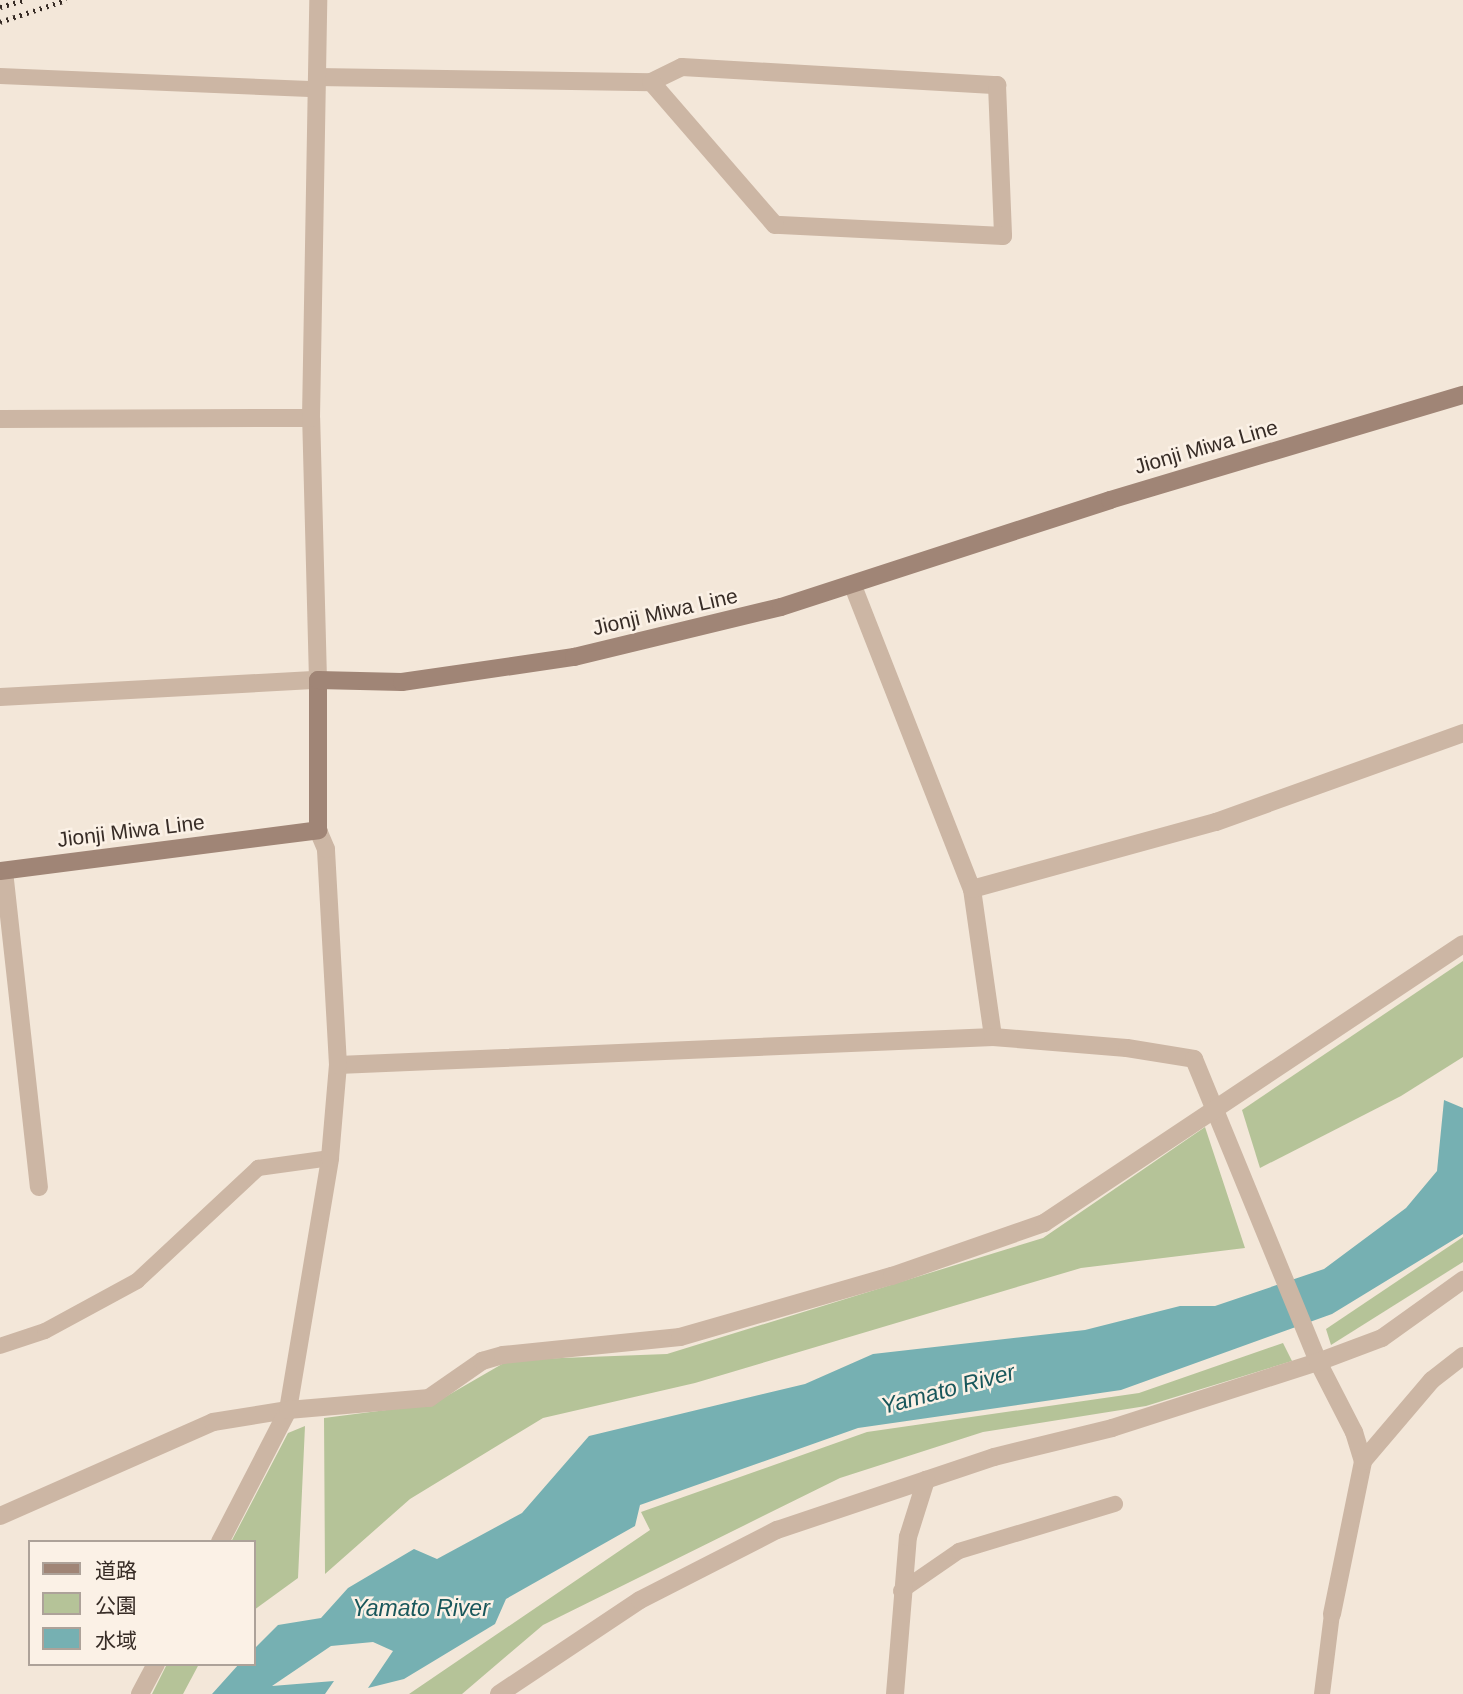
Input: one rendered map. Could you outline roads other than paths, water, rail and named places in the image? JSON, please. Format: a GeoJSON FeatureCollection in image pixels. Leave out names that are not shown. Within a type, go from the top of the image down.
{"type":"FeatureCollection","features":[{"type":"Feature","properties":{"kind":"main road","name":"Jionji Miwa Line"},"geometry":{"type":"LineString","coordinates":[[318,680],[402,682],[574,657],[853,586],[1110,499],[1463,395]]}},
{"type":"Feature","properties":{"kind":"main road"},"geometry":{"type":"LineString","coordinates":[[318,680],[318,830]]}},
{"type":"Feature","properties":{"kind":"main road","name":"Jionji Miwa Line"},"geometry":{"type":"LineString","coordinates":[[2,871],[318,830]]}},
{"type":"Feature","properties":{"kind":"street"},"geometry":{"type":"LineString","coordinates":[[0,698],[318,680],[311,418],[318,0]]}},
{"type":"Feature","properties":{"kind":"street"},"geometry":{"type":"LineString","coordinates":[[316,83],[651,82],[682,67],[997,85],[1003,236],[775,225],[651,82]]}},
{"type":"Feature","properties":{"kind":"street"},"geometry":{"type":"LineString","coordinates":[[0,419],[311,418]]}},
{"type":"Feature","properties":{"kind":"street"},"geometry":{"type":"LineString","coordinates":[[853,586],[972,888],[993,1037]]}},
{"type":"Feature","properties":{"kind":"street"},"geometry":{"type":"LineString","coordinates":[[972,888],[1216,822],[1463,733]]}},
{"type":"Feature","properties":{"kind":"street"},"geometry":{"type":"LineString","coordinates":[[221,1540],[288,1410],[330,1158],[338,1065],[326,849],[318,830]]}},
{"type":"Feature","properties":{"kind":"street"},"geometry":{"type":"LineString","coordinates":[[2,871],[39,1187]]}},
{"type":"Feature","properties":{"kind":"street"},"geometry":{"type":"LineString","coordinates":[[0,1517],[213,1422],[288,1410],[429,1398],[482,1361],[503,1355],[680,1337],[892,1276],[1044,1223],[1463,944]]}},
{"type":"Feature","properties":{"kind":"street"},"geometry":{"type":"LineString","coordinates":[[338,1065],[993,1037],[1127,1048],[1194,1059],[1318,1362],[1354,1432],[1363,1461],[1332,1614]]}},
{"type":"Feature","properties":{"kind":"street"},"geometry":{"type":"LineString","coordinates":[[499,1694],[640,1600],[777,1530],[926,1480],[1227,1393],[1318,1362],[1382,1338],[1463,1280]]}},
{"type":"Feature","properties":{"kind":"street"},"geometry":{"type":"LineString","coordinates":[[1363,1461],[1432,1380],[1463,1356]]}},
{"type":"Feature","properties":{"kind":"street"},"geometry":{"type":"LineString","coordinates":[[895,1694],[901,1591],[908,1537],[926,1480]]}},
{"type":"Feature","properties":{"kind":"street"},"geometry":{"type":"LineString","coordinates":[[140,1694],[155,1666]]}},
{"type":"Feature","properties":{"kind":"lane"},"geometry":{"type":"LineString","coordinates":[[0,76],[316,83]]}},
{"type":"Feature","properties":{"kind":"lane"},"geometry":{"type":"LineString","coordinates":[[0,1346],[45,1331],[137,1281],[258,1168],[330,1158]]}},
{"type":"Feature","properties":{"kind":"lane"},"geometry":{"type":"LineString","coordinates":[[901,1591],[959,1551],[1115,1504]]}},
{"type":"Feature","properties":{"kind":"lane"},"geometry":{"type":"LineString","coordinates":[[1322,1694],[1332,1614]]}},
{"type":"Feature","properties":{"kind":"water","name":"Yamato River"},"geometry":{"type":"Polygon","coordinates":[[[1444,1100],[1463,1108],[1463,1234],[1332,1314],[1121,1390],[858,1428],[640,1505],[635,1526],[506,1599],[495,1624],[404,1679],[368,1688],[393,1651],[373,1642],[331,1646],[272,1686],[334,1681],[325,1694],[212,1694],[237,1666],[256,1666],[256,1647],[278,1625],[321,1618],[348,1588],[414,1549],[437,1559],[522,1513],[589,1436],[805,1384],[873,1354],[1085,1330],[1180,1306],[1215,1306],[1324,1269],[1406,1208],[1437,1171],[1444,1100]]]}},
{"type":"Feature","properties":{"kind":"railway"},"geometry":{"type":"LineString","coordinates":[[0,7],[24,0]]}},
{"type":"Feature","properties":{"kind":"railway"},"geometry":{"type":"LineString","coordinates":[[0,22],[66,0]]}}]}
